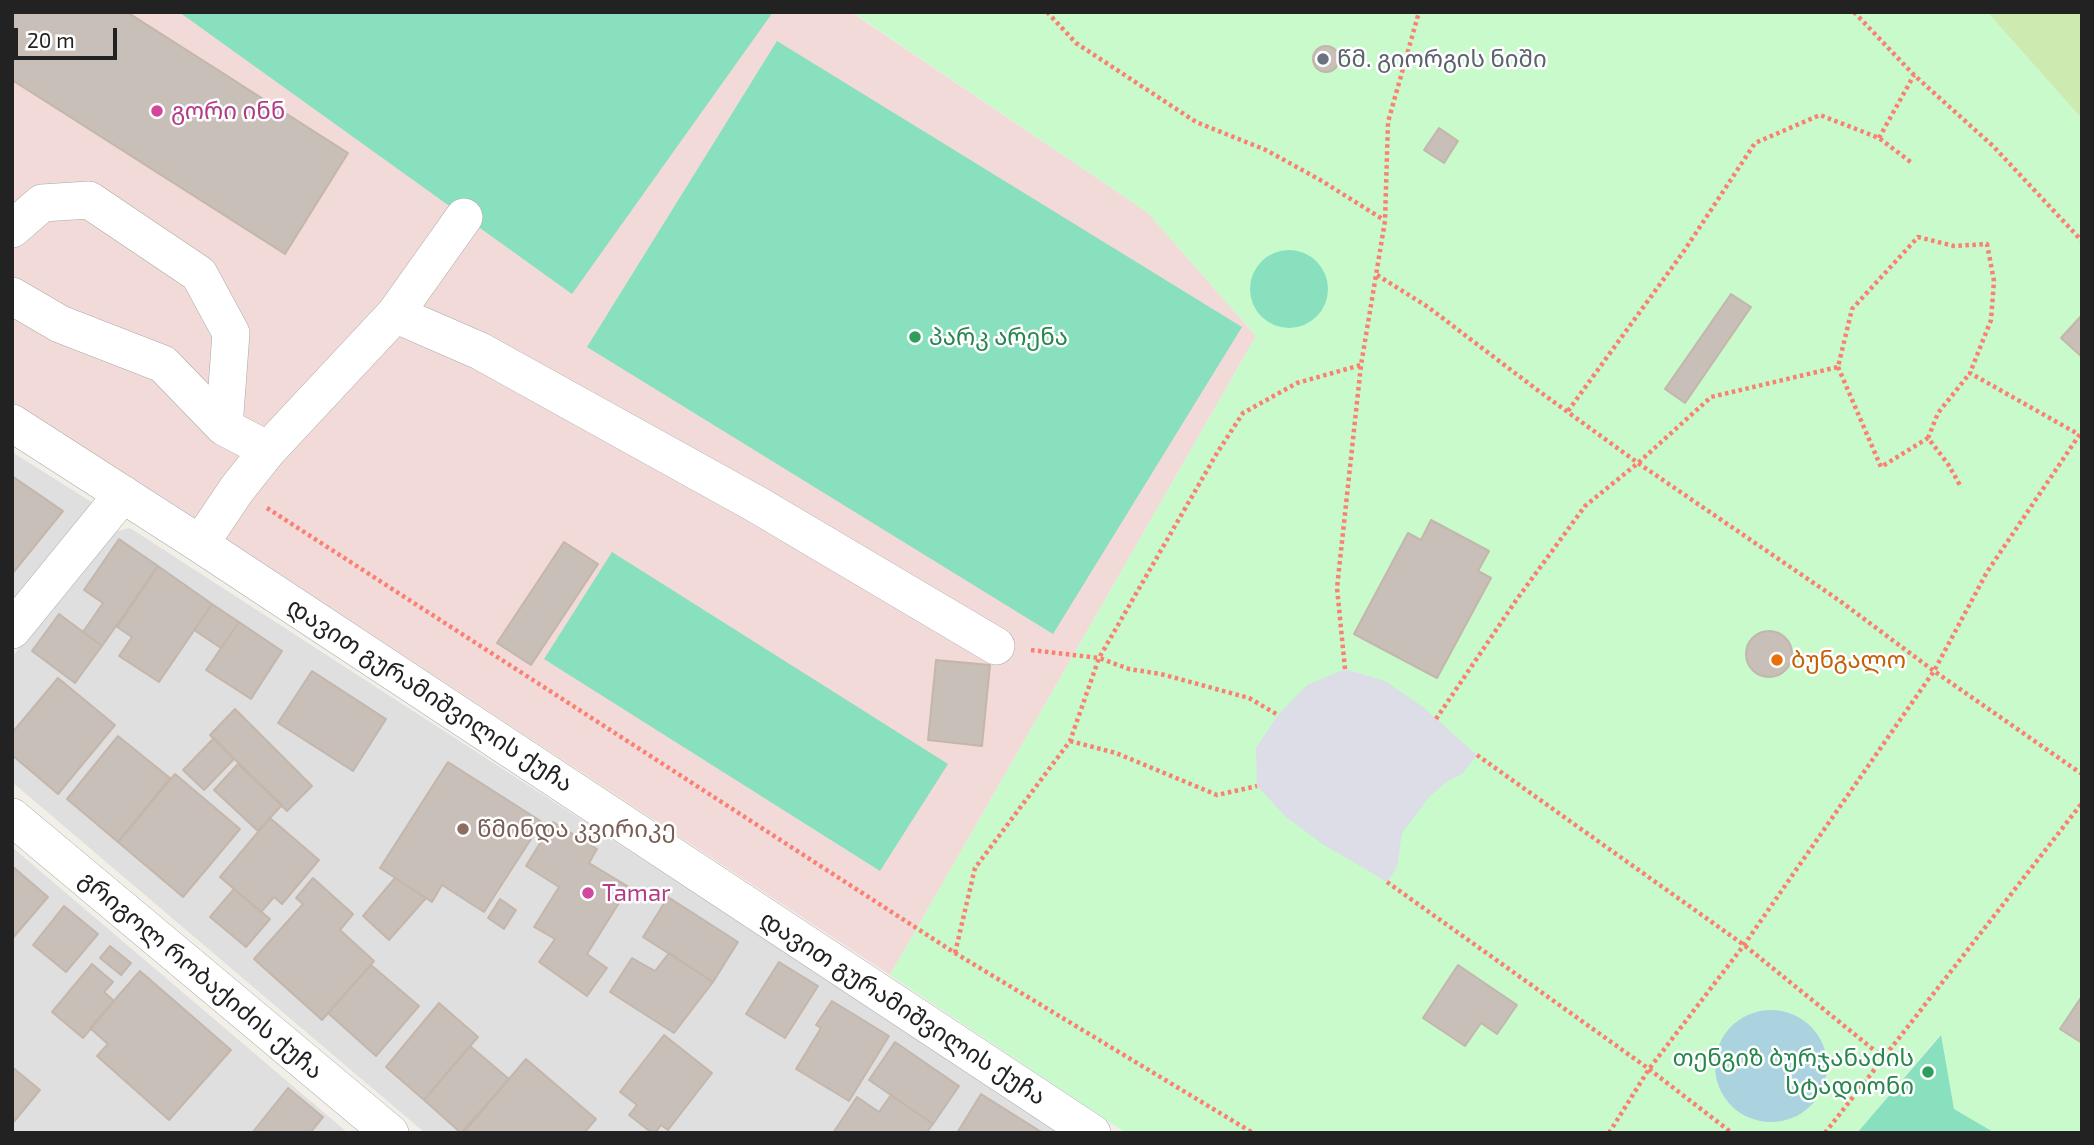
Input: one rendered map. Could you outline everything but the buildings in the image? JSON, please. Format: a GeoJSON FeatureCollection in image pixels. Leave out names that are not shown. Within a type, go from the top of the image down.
{"type":"FeatureCollection","features":[{"type":"Feature","properties":{"kind":"street"},"geometry":{"type":"LineString","coordinates":[[12,229],[42,203],[89,200],[199,274],[231,333],[224,427]]}},
{"type":"Feature","properties":{"kind":"street"},"geometry":{"type":"LineString","coordinates":[[200,544],[237,489],[268,450],[395,314],[464,216]]}},
{"type":"Feature","properties":{"kind":"street"},"geometry":{"type":"LineString","coordinates":[[12,296],[60,324],[163,364],[224,427],[268,450]]}},
{"type":"Feature","properties":{"kind":"street"},"geometry":{"type":"LineString","coordinates":[[395,314],[480,351],[744,497],[996,646]]}},
{"type":"Feature","properties":{"kind":"street","name":"დავით გურამიშვილის ქუჩა"},"geometry":{"type":"LineString","coordinates":[[12,423],[200,544],[1091,1133]]}},
{"type":"Feature","properties":{"kind":"street"},"geometry":{"type":"LineString","coordinates":[[12,630],[123,494]]}},
{"type":"Feature","properties":{"kind":"street","name":"გრიგოლ რობაქიძის ქუჩა"},"geometry":{"type":"LineString","coordinates":[[12,817],[390,1133]]}},
{"type":"Feature","properties":{"kind":"path"},"geometry":{"type":"LineString","coordinates":[[1047,12],[1076,43],[1196,122],[1266,150],[1385,221]]}},
{"type":"Feature","properties":{"kind":"path"},"geometry":{"type":"LineString","coordinates":[[1345,669],[1337,588],[1361,365],[1385,221],[1388,122],[1419,12]]}},
{"type":"Feature","properties":{"kind":"path"},"geometry":{"type":"LineString","coordinates":[[1854,12],[1914,75],[1993,146],[2082,241]]}},
{"type":"Feature","properties":{"kind":"path"},"geometry":{"type":"LineString","coordinates":[[1879,138],[1914,75]]}},
{"type":"Feature","properties":{"kind":"path"},"geometry":{"type":"LineString","coordinates":[[1568,411],[1684,251],[1755,144],[1820,115],[1879,138],[1912,163]]}},
{"type":"Feature","properties":{"kind":"path"},"geometry":{"type":"LineString","coordinates":[[1919,237],[1954,246],[1987,244],[1994,281],[1992,320],[1970,373],[1938,413],[1928,438],[1881,467],[1838,368],[1852,309],[1919,237]]}},
{"type":"Feature","properties":{"kind":"path"},"geometry":{"type":"LineString","coordinates":[[1377,275],[1427,307],[1638,463],[1840,601],[1934,671],[2082,774]]}},
{"type":"Feature","properties":{"kind":"path"},"geometry":{"type":"LineString","coordinates":[[955,953],[975,868],[1070,741],[1099,658],[1210,465],[1244,413],[1297,383],[1361,365]]}},
{"type":"Feature","properties":{"kind":"path"},"geometry":{"type":"LineString","coordinates":[[1436,719],[1517,599],[1585,506],[1638,463],[1711,397],[1838,368]]}},
{"type":"Feature","properties":{"kind":"path"},"geometry":{"type":"LineString","coordinates":[[1609,1133],[1649,1069],[1744,945],[1934,671],[1987,572],[2080,433],[1970,373]]}},
{"type":"Feature","properties":{"kind":"path"},"geometry":{"type":"LineString","coordinates":[[1928,438],[1961,487]]}},
{"type":"Feature","properties":{"kind":"path"},"geometry":{"type":"LineString","coordinates":[[237,489],[955,953],[1253,1133]]}},
{"type":"Feature","properties":{"kind":"path"},"geometry":{"type":"LineString","coordinates":[[996,646],[1099,658],[1129,669],[1161,674],[1249,698],[1278,715]]}},
{"type":"Feature","properties":{"kind":"path"},"geometry":{"type":"LineString","coordinates":[[1070,741],[1116,753],[1217,795],[1257,786]]}},
{"type":"Feature","properties":{"kind":"path"},"geometry":{"type":"LineString","coordinates":[[1476,755],[1744,945],[1884,1058]]}},
{"type":"Feature","properties":{"kind":"path"},"geometry":{"type":"LineString","coordinates":[[1825,1133],[2082,803]]}},
{"type":"Feature","properties":{"kind":"path"},"geometry":{"type":"LineString","coordinates":[[1387,882],[1649,1069],[1732,1133]]}},
{"type":"Feature","properties":{"kind":"shaded area"},"geometry":{"type":"Polygon","coordinates":[[[12,12],[851,12],[1147,212],[1256,336],[890,975],[175,505],[12,402],[12,12]]]}},
{"type":"Feature","properties":{"kind":"shaded area"},"geometry":{"type":"Polygon","coordinates":[[[12,452],[93,503],[12,615],[12,452]]]}},
{"type":"Feature","properties":{"kind":"shaded area"},"geometry":{"type":"Polygon","coordinates":[[[130,528],[1066,1133],[425,1133],[12,782],[12,657],[114,532],[130,528]]]}},
{"type":"Feature","properties":{"kind":"shaded area"},"geometry":{"type":"Polygon","coordinates":[[[1345,669],[1385,681],[1423,707],[1477,755],[1463,773],[1445,783],[1429,797],[1402,833],[1397,867],[1387,882],[1324,845],[1286,817],[1257,786],[1256,748],[1278,715],[1307,685],[1345,669]]]}},
{"type":"Feature","properties":{"kind":"shaded area"},"geometry":{"type":"Polygon","coordinates":[[[12,847],[348,1133],[12,1133],[12,847]]]}},
{"type":"Feature","properties":{"kind":"green space"},"geometry":{"type":"Polygon","coordinates":[[[179,12],[773,12],[572,294],[179,12]]]}},
{"type":"Feature","properties":{"kind":"green space"},"geometry":{"type":"Polygon","coordinates":[[[852,12],[1987,12],[2082,119],[2082,1133],[1995,1133],[1954,1109],[1940,1035],[1857,1133],[1126,1133],[890,975],[1256,336],[1147,212],[852,12]]]}},
{"type":"Feature","properties":{"kind":"green space"},"geometry":{"type":"Polygon","coordinates":[[[1987,12],[2082,12],[2082,119],[1987,12]]]}},
{"type":"Feature","properties":{"kind":"green space","name":"პარკ არენა"},"geometry":{"type":"Polygon","coordinates":[[[777,41],[1242,327],[1053,634],[587,347],[777,41]]]}},
{"type":"Feature","properties":{"kind":"green space"},"geometry":{"type":"Polygon","coordinates":[[[1281,250],[1297,250],[1311,256],[1322,267],[1328,281],[1328,297],[1322,311],[1311,322],[1297,328],[1281,328],[1267,322],[1256,311],[1250,297],[1250,281],[1256,267],[1267,256],[1281,250]]]}},
{"type":"Feature","properties":{"kind":"green space"},"geometry":{"type":"Polygon","coordinates":[[[612,552],[948,764],[880,871],[544,659],[612,552]]]}},
{"type":"Feature","properties":{"kind":"green space","name":"თენგიზ ბურჯანაძის სტადიონი"},"geometry":{"type":"Polygon","coordinates":[[[1941,1035],[1954,1109],[1995,1133],[1857,1133],[1941,1035]]]}},
{"type":"Feature","properties":{"kind":"water"},"geometry":{"type":"Polygon","coordinates":[[[1771,1010],[1792,1014],[1811,1026],[1823,1045],[1827,1066],[1823,1087],[1811,1106],[1792,1118],[1771,1122],[1750,1118],[1731,1106],[1719,1087],[1715,1066],[1719,1045],[1731,1026],[1750,1014],[1771,1010]]]}},
{"type":"Feature","properties":{"kind":"place","name":"წმ. გიორგის ნიში"},"geometry":{"type":"Point","coordinates":[1323,59]}},
{"type":"Feature","properties":{"kind":"place","name":"გორი ინნ"},"geometry":{"type":"Point","coordinates":[157,111]}},
{"type":"Feature","properties":{"kind":"place","name":"პარკ არენა"},"geometry":{"type":"Point","coordinates":[915,337]}},
{"type":"Feature","properties":{"kind":"place","name":"ბუნგალო"},"geometry":{"type":"Point","coordinates":[1777,660]}},
{"type":"Feature","properties":{"kind":"place","name":"წმინდა კვირიკე"},"geometry":{"type":"Point","coordinates":[463,829]}},
{"type":"Feature","properties":{"kind":"place","name":"Tamar"},"geometry":{"type":"Point","coordinates":[588,893]}},
{"type":"Feature","properties":{"kind":"place","name":"თენგიზ ბურჯანაძის სტადიონი"},"geometry":{"type":"Point","coordinates":[1928,1072]}}]}
